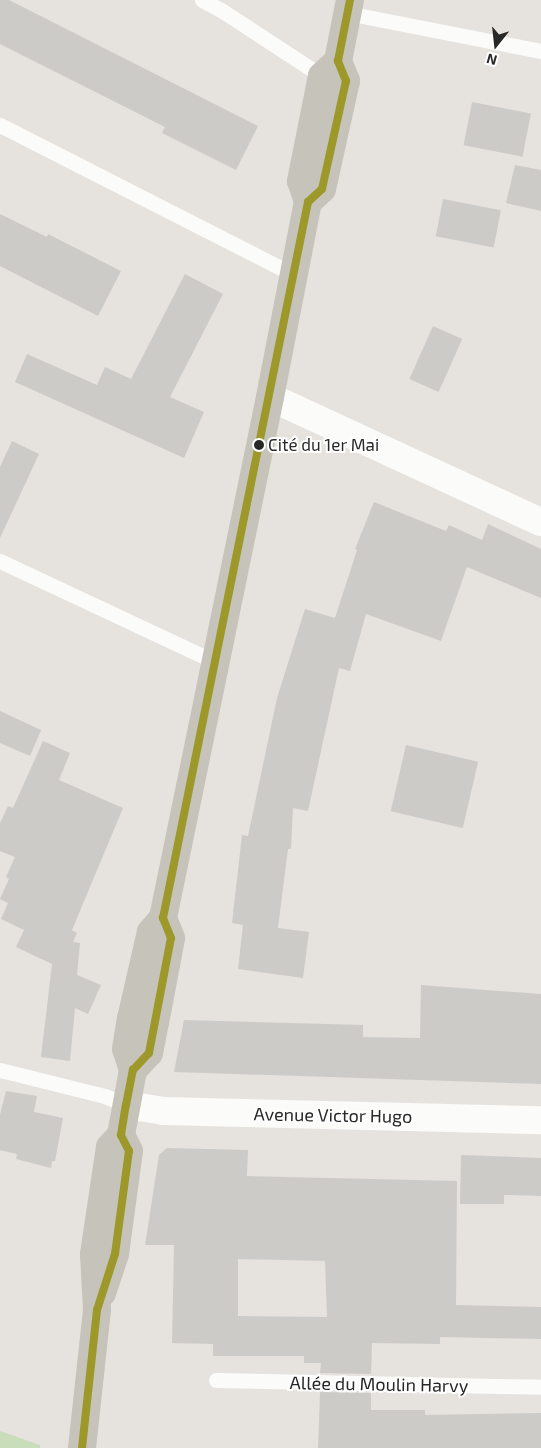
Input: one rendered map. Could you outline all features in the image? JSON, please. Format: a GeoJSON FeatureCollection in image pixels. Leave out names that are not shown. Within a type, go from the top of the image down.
{"type":"FeatureCollection","features":[{"type":"Feature","properties":{"kind":"main road"},"geometry":{"type":"LineString","coordinates":[[83,1447],[97,1310],[94,1254],[103,1183],[110,1147],[121,1135],[133,1070],[149,1053],[154,1030],[171,938],[163,918],[308,202],[322,188],[346,81],[330,68],[348,7]]}},
{"type":"Feature","properties":{"kind":"street"},"geometry":{"type":"LineString","coordinates":[[270,397],[541,522]]}},
{"type":"Feature","properties":{"kind":"street","name":"Avenue Victor Hugo"},"geometry":{"type":"LineString","coordinates":[[126,1105],[163,1111],[541,1120]]}},
{"type":"Feature","properties":{"kind":"lane"},"geometry":{"type":"LineString","coordinates":[[202,0],[330,68]]}},
{"type":"Feature","properties":{"kind":"lane"},"geometry":{"type":"LineString","coordinates":[[348,7],[541,51]]}},
{"type":"Feature","properties":{"kind":"lane"},"geometry":{"type":"LineString","coordinates":[[0,125],[294,275]]}},
{"type":"Feature","properties":{"kind":"lane"},"geometry":{"type":"LineString","coordinates":[[0,561],[216,662]]}},
{"type":"Feature","properties":{"kind":"lane"},"geometry":{"type":"LineString","coordinates":[[0,1070],[105,1096],[126,1105]]}},
{"type":"Feature","properties":{"kind":"lane","name":"Allée du Moulin Harvy"},"geometry":{"type":"LineString","coordinates":[[216,1380],[541,1387]]}},
{"type":"Feature","properties":{"kind":"green space"},"geometry":{"type":"Polygon","coordinates":[[[0,1431],[40,1445],[40,1448],[0,1448],[0,1431]]]}},
{"type":"Feature","properties":{"kind":"building"},"geometry":{"type":"Polygon","coordinates":[[[0,0],[9,0],[258,126],[236,170],[162,133],[165,127],[0,44],[0,0]]]}},
{"type":"Feature","properties":{"kind":"building"},"geometry":{"type":"Polygon","coordinates":[[[472,102],[531,113],[523,157],[464,145],[472,102]]]}},
{"type":"Feature","properties":{"kind":"building"},"geometry":{"type":"Polygon","coordinates":[[[515,165],[541,170],[541,211],[506,203],[515,165]]]}},
{"type":"Feature","properties":{"kind":"building"},"geometry":{"type":"Polygon","coordinates":[[[443,199],[501,210],[494,248],[436,236],[443,199]]]}},
{"type":"Feature","properties":{"kind":"building"},"geometry":{"type":"Polygon","coordinates":[[[0,214],[47,237],[48,234],[121,271],[98,316],[0,266],[0,214]]]}},
{"type":"Feature","properties":{"kind":"building"},"geometry":{"type":"Polygon","coordinates":[[[185,274],[223,294],[170,397],[204,412],[184,458],[15,382],[27,354],[97,385],[105,367],[131,379],[185,274]]]}},
{"type":"Feature","properties":{"kind":"building"},"geometry":{"type":"Polygon","coordinates":[[[433,326],[462,339],[439,392],[409,379],[433,326]]]}},
{"type":"Feature","properties":{"kind":"building"},"geometry":{"type":"Polygon","coordinates":[[[12,441],[39,454],[0,538],[0,467],[12,441]]]}},
{"type":"Feature","properties":{"kind":"building"},"geometry":{"type":"Polygon","coordinates":[[[374,502],[446,531],[449,525],[482,540],[488,524],[541,549],[541,598],[467,567],[441,641],[366,614],[350,671],[339,668],[308,811],[293,808],[291,849],[288,849],[278,928],[309,932],[303,978],[238,969],[243,925],[232,923],[242,835],[248,836],[277,698],[305,609],[335,618],[357,550],[355,549],[374,502]]]}},
{"type":"Feature","properties":{"kind":"building"},"geometry":{"type":"Polygon","coordinates":[[[0,711],[41,730],[30,756],[0,743],[0,711]]]}},
{"type":"Feature","properties":{"kind":"building"},"geometry":{"type":"Polygon","coordinates":[[[43,741],[70,753],[59,780],[123,808],[72,930],[77,933],[73,942],[80,943],[77,975],[101,985],[88,1014],[75,1008],[70,1061],[41,1057],[52,964],[16,947],[24,930],[1,919],[8,903],[0,899],[9,879],[6,877],[15,857],[0,851],[0,823],[8,806],[13,808],[43,741]]]}},
{"type":"Feature","properties":{"kind":"building"},"geometry":{"type":"Polygon","coordinates":[[[406,745],[478,762],[463,828],[391,811],[406,745]]]}},
{"type":"Feature","properties":{"kind":"building"},"geometry":{"type":"Polygon","coordinates":[[[421,985],[541,994],[541,1084],[174,1072],[184,1020],[363,1025],[363,1037],[420,1038],[421,985]]]}},
{"type":"Feature","properties":{"kind":"building"},"geometry":{"type":"Polygon","coordinates":[[[6,1091],[37,1096],[34,1112],[63,1118],[55,1161],[52,1161],[51,1168],[16,1159],[17,1154],[0,1150],[0,1115],[6,1091]]]}},
{"type":"Feature","properties":{"kind":"building"},"geometry":{"type":"Polygon","coordinates":[[[167,1148],[248,1150],[247,1176],[457,1181],[456,1305],[541,1307],[541,1339],[440,1337],[440,1344],[372,1343],[371,1374],[320,1373],[321,1363],[304,1363],[304,1356],[213,1356],[213,1344],[172,1343],[174,1245],[145,1245],[159,1155],[167,1148]],[[238,1259],[238,1316],[327,1317],[325,1261],[238,1259]]]}},
{"type":"Feature","properties":{"kind":"building"},"geometry":{"type":"Polygon","coordinates":[[[461,1155],[541,1158],[541,1196],[504,1195],[504,1204],[460,1204],[461,1155]]]}},
{"type":"Feature","properties":{"kind":"building"},"geometry":{"type":"Polygon","coordinates":[[[320,1392],[371,1393],[371,1410],[425,1410],[425,1415],[541,1413],[541,1448],[318,1448],[320,1392]]]}},
{"type":"Feature","properties":{"kind":"transit line"},"geometry":{"type":"LineString","coordinates":[[82,1448],[97,1310],[115,1254],[129,1151],[121,1135],[126,1105],[133,1070],[149,1053],[171,938],[163,918],[308,202],[322,189],[346,81],[338,61],[350,0]]}},
{"type":"Feature","properties":{"kind":"place","name":"Cité du 1er Mai"},"geometry":{"type":"Point","coordinates":[259,445]}}]}
